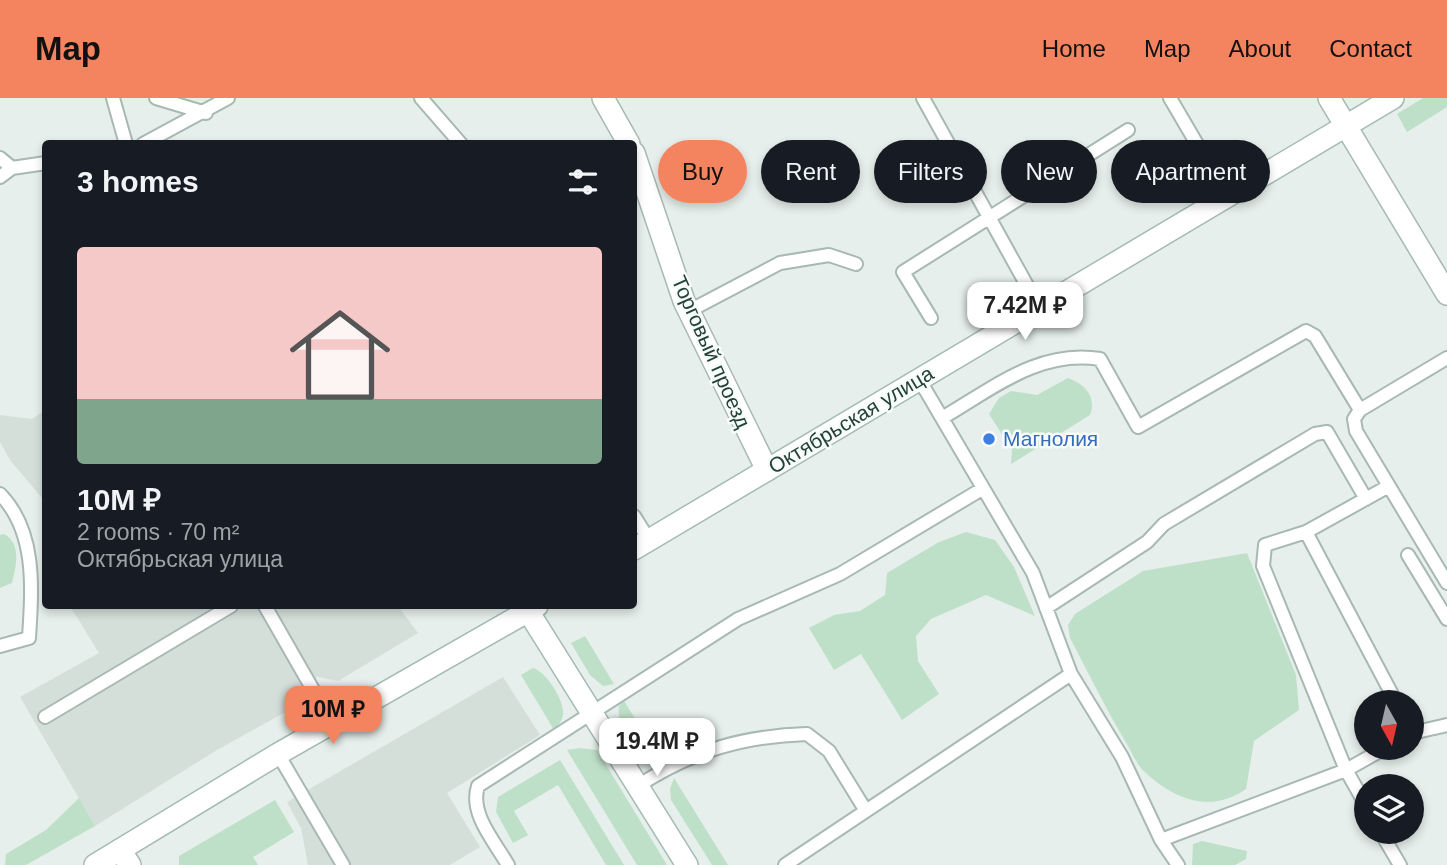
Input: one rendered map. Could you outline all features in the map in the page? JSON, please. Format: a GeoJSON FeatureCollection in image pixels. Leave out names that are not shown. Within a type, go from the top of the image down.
{"type":"FeatureCollection","features":[{"type":"Feature","properties":{"kind":"main road"},"geometry":{"type":"LineString","coordinates":[[603,98],[627,140]]}},
{"type":"Feature","properties":{"kind":"main road"},"geometry":{"type":"LineString","coordinates":[[1329,98],[1447,294]]}},
{"type":"Feature","properties":{"kind":"main road","name":"Октябрьская улица"},"geometry":{"type":"LineString","coordinates":[[1270,172],[1393,98]]}},
{"type":"Feature","properties":{"kind":"main road","name":"Торговый проезд"},"geometry":{"type":"LineString","coordinates":[[637,162],[689,311],[767,470]]}},
{"type":"Feature","properties":{"kind":"main road","name":"Октябрьская улица"},"geometry":{"type":"LineString","coordinates":[[641,544],[1218,203]]}},
{"type":"Feature","properties":{"kind":"main road"},"geometry":{"type":"LineString","coordinates":[[95,865],[125,857],[278,754],[530,609]]}},
{"type":"Feature","properties":{"kind":"main road"},"geometry":{"type":"LineString","coordinates":[[533,609],[592,714],[687,865]]}},
{"type":"Feature","properties":{"kind":"lane"},"geometry":{"type":"LineString","coordinates":[[113,98],[125,140]]}},
{"type":"Feature","properties":{"kind":"lane"},"geometry":{"type":"LineString","coordinates":[[156,98],[206,113]]}},
{"type":"Feature","properties":{"kind":"lane"},"geometry":{"type":"LineString","coordinates":[[151,140],[206,113],[228,98]]}},
{"type":"Feature","properties":{"kind":"lane"},"geometry":{"type":"LineString","coordinates":[[421,98],[458,140]]}},
{"type":"Feature","properties":{"kind":"lane"},"geometry":{"type":"LineString","coordinates":[[923,98],[1040,309]]}},
{"type":"Feature","properties":{"kind":"lane"},"geometry":{"type":"LineString","coordinates":[[1170,98],[1195,140]]}},
{"type":"Feature","properties":{"kind":"lane"},"geometry":{"type":"LineString","coordinates":[[931,318],[903,272],[1129,130]]}},
{"type":"Feature","properties":{"kind":"lane"},"geometry":{"type":"LineString","coordinates":[[0,158],[12,168]]}},
{"type":"Feature","properties":{"kind":"lane"},"geometry":{"type":"LineString","coordinates":[[0,177],[12,168],[42,164]]}},
{"type":"Feature","properties":{"kind":"lane"},"geometry":{"type":"LineString","coordinates":[[689,311],[780,263],[829,255],[856,264]]}},
{"type":"Feature","properties":{"kind":"lane"},"geometry":{"type":"LineString","coordinates":[[942,418],[1032,365],[1055,358],[1082,356],[1100,359],[1138,426],[1306,331],[1315,336],[1360,410]]}},
{"type":"Feature","properties":{"kind":"lane"},"geometry":{"type":"LineString","coordinates":[[1447,358],[1360,410],[1354,419],[1356,431],[1447,583]]}},
{"type":"Feature","properties":{"kind":"lane"},"geometry":{"type":"LineString","coordinates":[[919,379],[1033,573],[1071,674],[1122,757],[1161,840],[1178,865]]}},
{"type":"Feature","properties":{"kind":"lane"},"geometry":{"type":"LineString","coordinates":[[1046,608],[1147,542],[1164,524],[1315,434],[1327,432],[1366,499]]}},
{"type":"Feature","properties":{"kind":"lane"},"geometry":{"type":"LineString","coordinates":[[1354,784],[1263,566],[1265,545],[1306,532],[1389,486]]}},
{"type":"Feature","properties":{"kind":"lane"},"geometry":{"type":"LineString","coordinates":[[508,865],[478,813],[475,795],[478,786],[738,619],[840,574],[982,489]]}},
{"type":"Feature","properties":{"kind":"lane"},"geometry":{"type":"LineString","coordinates":[[0,494],[27,539],[32,583],[29,638],[0,646]]}},
{"type":"Feature","properties":{"kind":"lane"},"geometry":{"type":"LineString","coordinates":[[1306,532],[1390,690]]}},
{"type":"Feature","properties":{"kind":"lane"},"geometry":{"type":"LineString","coordinates":[[1408,555],[1447,618]]}},
{"type":"Feature","properties":{"kind":"lane"},"geometry":{"type":"LineString","coordinates":[[45,717],[226,609]]}},
{"type":"Feature","properties":{"kind":"lane"},"geometry":{"type":"LineString","coordinates":[[267,609],[332,723]]}},
{"type":"Feature","properties":{"kind":"lane"},"geometry":{"type":"LineString","coordinates":[[785,865],[1071,674]]}},
{"type":"Feature","properties":{"kind":"lane"},"geometry":{"type":"LineString","coordinates":[[1424,730],[1447,725]]}},
{"type":"Feature","properties":{"kind":"lane"},"geometry":{"type":"LineString","coordinates":[[638,786],[689,756],[768,735],[807,734],[830,751],[866,811]]}},
{"type":"Feature","properties":{"kind":"lane"},"geometry":{"type":"LineString","coordinates":[[278,754],[343,865]]}},
{"type":"Feature","properties":{"kind":"lane"},"geometry":{"type":"LineString","coordinates":[[1161,840],[1346,770],[1364,760]]}},
{"type":"Feature","properties":{"kind":"lane"},"geometry":{"type":"LineString","coordinates":[[1388,844],[1400,865]]}},
{"type":"Feature","properties":{"kind":"shaded area"},"geometry":{"type":"Polygon","coordinates":[[[42,412],[42,498],[10,460],[0,442],[0,415],[32,419],[42,412]]]}},
{"type":"Feature","properties":{"kind":"shaded area"},"geometry":{"type":"Polygon","coordinates":[[[72,609],[400,609],[418,633],[338,681],[318,677],[308,680],[298,688],[298,705],[217,750],[95,826],[20,697],[99,653],[72,609]]]}},
{"type":"Feature","properties":{"kind":"shaded area"},"geometry":{"type":"Polygon","coordinates":[[[503,677],[540,735],[447,793],[480,847],[450,865],[308,865],[301,828],[287,802],[503,677]]]}},
{"type":"Feature","properties":{"kind":"green space"},"geometry":{"type":"Polygon","coordinates":[[[1423,98],[1447,98],[1447,107],[1407,132],[1397,114],[1423,98]]]}},
{"type":"Feature","properties":{"kind":"green space"},"geometry":{"type":"Polygon","coordinates":[[[1068,378],[1080,384],[1091,397],[1090,415],[1011,464],[1012,450],[989,414],[999,398],[1011,391],[1037,395],[1068,378]]]}},
{"type":"Feature","properties":{"kind":"green space"},"geometry":{"type":"Polygon","coordinates":[[[966,532],[995,540],[1014,567],[1035,616],[986,595],[931,619],[916,636],[918,661],[939,694],[902,720],[861,654],[834,670],[809,628],[834,615],[860,611],[885,595],[887,573],[939,542],[966,532]]]}},
{"type":"Feature","properties":{"kind":"green space"},"geometry":{"type":"Polygon","coordinates":[[[4,534],[13,543],[16,563],[12,583],[0,588],[0,535],[4,534]]]}},
{"type":"Feature","properties":{"kind":"green space"},"geometry":{"type":"Polygon","coordinates":[[[1247,553],[1296,675],[1299,710],[1254,741],[1246,789],[1220,801],[1207,802],[1182,797],[1158,783],[1138,764],[1070,638],[1068,625],[1075,614],[1143,571],[1247,553]]]}},
{"type":"Feature","properties":{"kind":"green space"},"geometry":{"type":"Polygon","coordinates":[[[585,636],[614,684],[603,686],[590,675],[571,643],[585,636]]]}},
{"type":"Feature","properties":{"kind":"green space"},"geometry":{"type":"Polygon","coordinates":[[[533,668],[549,680],[561,702],[562,717],[554,730],[521,675],[533,668]]]}},
{"type":"Feature","properties":{"kind":"green space"},"geometry":{"type":"Polygon","coordinates":[[[624,701],[658,755],[642,752],[629,740],[619,714],[619,706],[624,701]]]}},
{"type":"Feature","properties":{"kind":"green space"},"geometry":{"type":"Polygon","coordinates":[[[567,750],[597,750],[667,865],[637,865],[567,750]]]}},
{"type":"Feature","properties":{"kind":"green space"},"geometry":{"type":"Polygon","coordinates":[[[560,760],[624,865],[606,865],[558,785],[514,811],[528,835],[513,843],[496,812],[498,797],[560,760]]]}},
{"type":"Feature","properties":{"kind":"green space"},"geometry":{"type":"Polygon","coordinates":[[[674,778],[728,865],[712,865],[671,800],[670,789],[674,778]]]}},
{"type":"Feature","properties":{"kind":"green space"},"geometry":{"type":"Polygon","coordinates":[[[79,798],[95,826],[26,865],[5,865],[6,854],[46,830],[79,798]]]}},
{"type":"Feature","properties":{"kind":"green space"},"geometry":{"type":"Polygon","coordinates":[[[275,800],[294,832],[253,857],[258,865],[179,865],[179,856],[275,800]]]}},
{"type":"Feature","properties":{"kind":"green space"},"geometry":{"type":"Polygon","coordinates":[[[1202,841],[1247,851],[1246,859],[1235,865],[1192,865],[1193,844],[1202,841]]]}},
{"type":"Feature","properties":{"kind":"place","name":"Магнолия"},"geometry":{"type":"Point","coordinates":[989,439]}}]}
